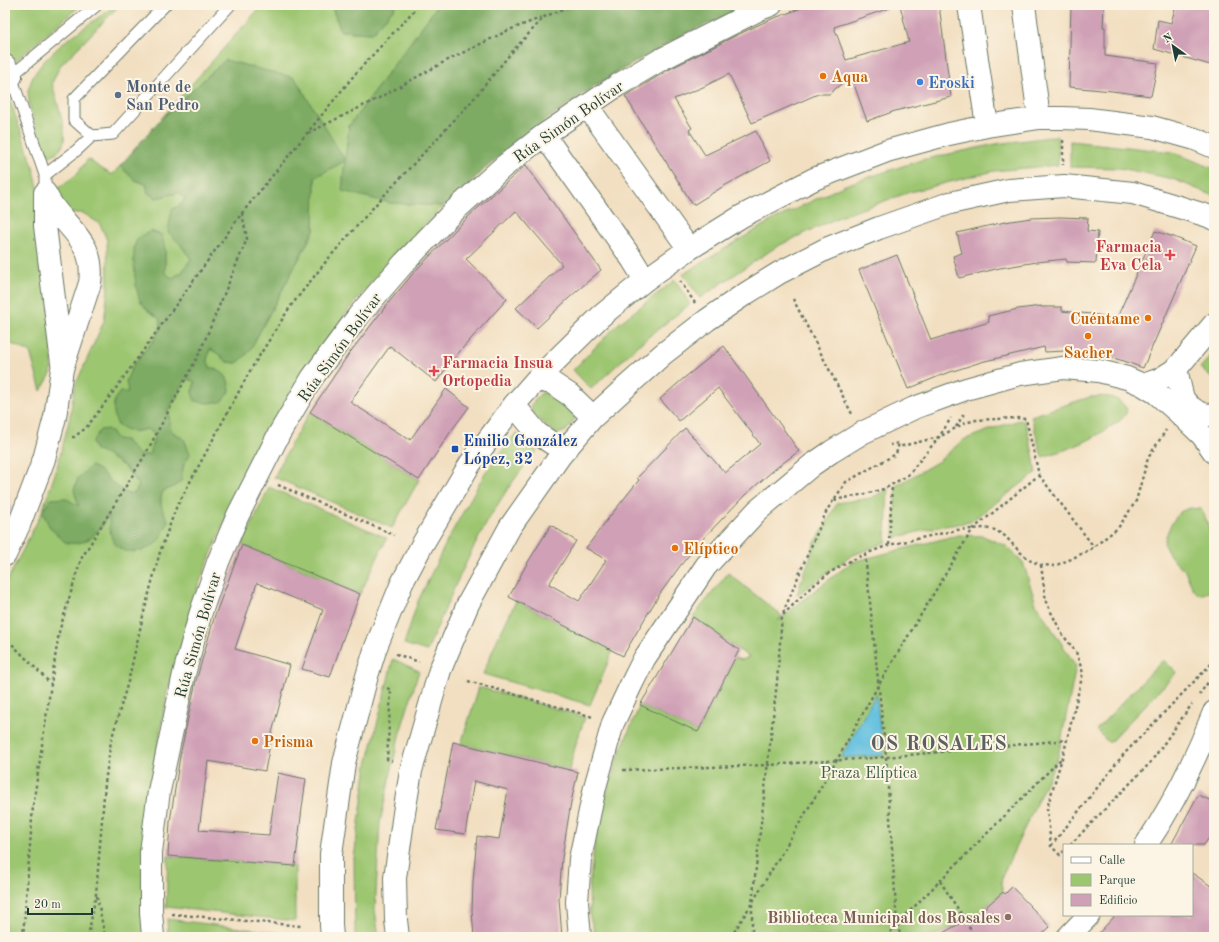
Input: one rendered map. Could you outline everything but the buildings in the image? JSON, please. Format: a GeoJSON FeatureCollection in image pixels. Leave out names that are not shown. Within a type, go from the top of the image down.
{"type":"FeatureCollection","features":[{"type":"Feature","properties":{"kind":"street","name":"Rúa Simón Bolívar"},"geometry":{"type":"LineString","coordinates":[[153,937],[151,912],[151,852],[170,737],[184,674],[200,615],[218,562],[238,515],[279,434],[312,378],[359,315],[404,263],[452,213],[503,167],[544,135],[618,85],[660,60],[760,9],[771,5]]}},
{"type":"Feature","properties":{"kind":"street"},"geometry":{"type":"LineString","coordinates":[[969,5],[987,126]]}},
{"type":"Feature","properties":{"kind":"street"},"geometry":{"type":"LineString","coordinates":[[1024,5],[1039,118]]}},
{"type":"Feature","properties":{"kind":"street"},"geometry":{"type":"LineString","coordinates":[[587,106],[689,249]]}},
{"type":"Feature","properties":{"kind":"street"},"geometry":{"type":"LineString","coordinates":[[332,937],[331,854],[344,763],[376,647],[402,583],[422,545],[470,464],[514,406],[536,380],[601,316],[645,280],[689,249],[742,216],[814,179],[887,151],[949,134],[987,126],[1039,118],[1089,119],[1152,127],[1194,139],[1214,147]]}},
{"type":"Feature","properties":{"kind":"street"},"geometry":{"type":"LineString","coordinates":[[544,135],[632,259],[645,280]]}},
{"type":"Feature","properties":{"kind":"street"},"geometry":{"type":"LineString","coordinates":[[45,184],[45,226],[62,368]]}},
{"type":"Feature","properties":{"kind":"street"},"geometry":{"type":"LineString","coordinates":[[5,555],[19,525],[44,460],[55,417],[62,368],[90,283],[92,271],[86,249],[79,236],[55,209],[45,184]]}},
{"type":"Feature","properties":{"kind":"street"},"geometry":{"type":"LineString","coordinates":[[398,937],[395,878],[411,771],[440,670],[468,604],[510,526],[560,456],[593,417],[663,354],[707,320],[772,277],[826,249],[879,228],[950,203],[1009,190],[1064,186],[1133,193],[1214,219]]}},
{"type":"Feature","properties":{"kind":"street"},"geometry":{"type":"LineString","coordinates":[[1143,385],[1160,379],[1176,369],[1214,324]]}},
{"type":"Feature","properties":{"kind":"street"},"geometry":{"type":"LineString","coordinates":[[580,937],[576,902],[580,859],[594,787],[613,723],[644,659],[706,566],[757,511],[812,465],[862,433],[914,408],[966,389],[1020,374],[1063,368],[1099,371],[1127,378],[1143,385],[1156,393],[1202,434],[1214,452]]}},
{"type":"Feature","properties":{"kind":"street"},"geometry":{"type":"LineString","coordinates":[[1176,369],[1184,400],[1193,409],[1206,416],[1214,415]]}},
{"type":"Feature","properties":{"kind":"street"},"geometry":{"type":"LineString","coordinates":[[536,380],[552,383],[570,395],[593,417]]}},
{"type":"Feature","properties":{"kind":"street"},"geometry":{"type":"LineString","coordinates":[[514,406],[537,433],[554,444],[568,447]]}},
{"type":"Feature","properties":{"kind":"street"},"geometry":{"type":"LineString","coordinates":[[1147,844],[1185,779],[1214,712]]}},
{"type":"Feature","properties":{"kind":"street"},"geometry":{"type":"LineString","coordinates":[[1068,937],[1088,916]]}},
{"type":"Feature","properties":{"kind":"lane"},"geometry":{"type":"LineString","coordinates":[[96,5],[8,71],[45,184],[76,150],[92,136],[113,134],[230,5]]}},
{"type":"Feature","properties":{"kind":"lane"},"geometry":{"type":"LineString","coordinates":[[92,136],[74,120],[74,99],[165,5]]}},
{"type":"Feature","properties":{"kind":"path"},"geometry":{"type":"LineString","coordinates":[[50,436],[62,439],[74,437],[86,428],[242,213],[356,74],[419,5]]}},
{"type":"Feature","properties":{"kind":"path"},"geometry":{"type":"LineString","coordinates":[[306,134],[379,98],[444,62],[502,34],[544,17]]}},
{"type":"Feature","properties":{"kind":"path"},"geometry":{"type":"LineString","coordinates":[[1063,138],[1064,172]]}},
{"type":"Feature","properties":{"kind":"path"},"geometry":{"type":"LineString","coordinates":[[23,937],[33,806],[51,684],[59,632],[81,559],[145,455],[200,352],[247,239],[242,213]]}},
{"type":"Feature","properties":{"kind":"path"},"geometry":{"type":"LineString","coordinates":[[677,276],[698,307]]}},
{"type":"Feature","properties":{"kind":"path"},"geometry":{"type":"LineString","coordinates":[[794,299],[852,414]]}},
{"type":"Feature","properties":{"kind":"path"},"geometry":{"type":"LineString","coordinates":[[834,500],[865,494],[884,488],[908,475],[939,437],[952,418]]}},
{"type":"Feature","properties":{"kind":"path"},"geometry":{"type":"LineString","coordinates":[[898,447],[939,437],[965,423],[976,420],[1026,419],[1038,475],[1094,547]]}},
{"type":"Feature","properties":{"kind":"path"},"geometry":{"type":"LineString","coordinates":[[782,616],[809,589],[829,573],[850,560],[889,545],[957,530],[984,528],[995,530],[1005,536],[1031,561],[1041,565],[1054,566],[1071,559],[1094,547],[1118,528],[1136,500],[1148,458],[1167,429]]}},
{"type":"Feature","properties":{"kind":"path"},"geometry":{"type":"LineString","coordinates":[[752,937],[752,903],[778,682],[782,616],[824,517],[834,500],[846,482],[896,454],[898,443],[886,446]]}},
{"type":"Feature","properties":{"kind":"path"},"geometry":{"type":"LineString","coordinates":[[731,937],[837,760],[878,686],[973,529],[1038,475]]}},
{"type":"Feature","properties":{"kind":"path"},"geometry":{"type":"LineString","coordinates":[[276,484],[394,535]]}},
{"type":"Feature","properties":{"kind":"path"},"geometry":{"type":"LineString","coordinates":[[889,545],[892,484]]}},
{"type":"Feature","properties":{"kind":"path"},"geometry":{"type":"LineString","coordinates":[[865,554],[886,757],[897,924],[901,937]]}},
{"type":"Feature","properties":{"kind":"path"},"geometry":{"type":"LineString","coordinates":[[1041,565],[1046,602],[1062,634],[1076,652],[1083,673],[1067,740],[1047,808],[1051,846],[1060,855],[1063,852]]}},
{"type":"Feature","properties":{"kind":"path"},"geometry":{"type":"LineString","coordinates":[[5,635],[6,638],[51,684]]}},
{"type":"Feature","properties":{"kind":"path"},"geometry":{"type":"LineString","coordinates":[[392,652],[426,665]]}},
{"type":"Feature","properties":{"kind":"path"},"geometry":{"type":"LineString","coordinates":[[1051,846],[1124,754],[1214,661]]}},
{"type":"Feature","properties":{"kind":"path"},"geometry":{"type":"LineString","coordinates":[[1198,696],[1211,678],[1214,677]]}},
{"type":"Feature","properties":{"kind":"path"},"geometry":{"type":"LineString","coordinates":[[468,680],[600,719]]}},
{"type":"Feature","properties":{"kind":"path"},"geometry":{"type":"LineString","coordinates":[[386,688],[391,690],[387,759],[397,764]]}},
{"type":"Feature","properties":{"kind":"path"},"geometry":{"type":"LineString","coordinates":[[1071,844],[1150,763],[1194,702]]}},
{"type":"Feature","properties":{"kind":"path"},"geometry":{"type":"LineString","coordinates":[[618,770],[768,765],[886,757],[1067,740]]}},
{"type":"Feature","properties":{"kind":"path"},"geometry":{"type":"LineString","coordinates":[[886,937],[897,924],[1062,757]]}},
{"type":"Feature","properties":{"kind":"path"},"geometry":{"type":"LineString","coordinates":[[940,881],[967,923],[974,937]]}},
{"type":"Feature","properties":{"kind":"path"},"geometry":{"type":"LineString","coordinates":[[96,894],[105,937]]}},
{"type":"Feature","properties":{"kind":"path"},"geometry":{"type":"LineString","coordinates":[[171,914],[301,926]]}},
{"type":"Feature","properties":{"kind":"shaded area"},"geometry":{"type":"Polygon","coordinates":[[[5,486],[10,496],[12,510],[5,533],[5,486]]]}},
{"type":"Feature","properties":{"kind":"green space"},"geometry":{"type":"Polygon","coordinates":[[[5,5],[81,5],[5,70],[5,5]]]}},
{"type":"Feature","properties":{"kind":"green space"},"geometry":{"type":"Polygon","coordinates":[[[116,5],[120,5],[60,66],[52,83],[64,129],[64,136],[61,148],[50,156],[42,149],[29,104],[28,90],[33,76],[44,61],[64,42],[116,5]]]}},
{"type":"Feature","properties":{"kind":"green space"},"geometry":{"type":"Polygon","coordinates":[[[260,5],[331,5],[341,31],[372,33],[397,5],[438,5],[349,126],[343,179],[390,203],[444,206],[391,258],[344,316],[292,392],[240,484],[198,586],[167,693],[152,780],[147,937],[5,937],[5,585],[42,512],[56,471],[69,421],[75,386],[104,321],[108,289],[107,240],[100,224],[83,213],[70,213],[55,195],[59,187],[76,175],[88,159],[112,175],[120,166],[135,180],[170,194],[178,193],[185,198],[181,205],[181,245],[191,259],[182,272],[172,278],[165,273],[165,249],[148,311],[159,318],[161,328],[128,392],[133,432],[147,429],[155,435],[149,455],[139,455],[125,440],[95,450],[107,455],[125,467],[139,485],[135,493],[127,494],[99,470],[78,478],[74,490],[79,507],[102,527],[108,514],[134,552],[155,543],[168,520],[161,506],[163,491],[174,487],[182,480],[183,466],[190,454],[184,439],[171,431],[168,409],[178,396],[181,385],[188,379],[195,382],[192,393],[230,391],[227,378],[219,371],[210,367],[207,360],[210,349],[227,362],[237,363],[249,352],[314,231],[315,177],[226,60],[158,122],[256,12],[260,5]]]}},
{"type":"Feature","properties":{"kind":"green space"},"geometry":{"type":"Polygon","coordinates":[[[331,5],[397,5],[372,33],[341,31],[331,5]]]}},
{"type":"Feature","properties":{"kind":"green space"},"geometry":{"type":"Polygon","coordinates":[[[438,5],[753,5],[686,33],[596,85],[515,142],[444,206],[390,203],[342,191],[345,161],[315,177],[314,230],[249,352],[237,363],[227,362],[210,349],[207,360],[210,367],[225,375],[230,391],[221,402],[206,403],[195,401],[192,393],[195,382],[188,379],[181,385],[178,396],[168,409],[171,431],[184,439],[190,454],[183,466],[182,480],[174,487],[163,491],[161,506],[168,520],[160,539],[151,547],[140,551],[124,551],[114,542],[108,515],[101,527],[91,538],[80,543],[66,543],[51,529],[42,512],[51,499],[65,498],[79,506],[74,490],[78,478],[91,466],[99,470],[127,494],[135,493],[139,485],[125,467],[107,455],[95,450],[92,442],[100,430],[108,429],[117,439],[125,440],[139,455],[149,455],[155,435],[147,429],[133,432],[118,426],[113,408],[115,400],[120,392],[128,392],[126,381],[133,365],[153,341],[161,328],[159,318],[145,307],[141,302],[137,291],[134,264],[135,244],[138,239],[151,231],[162,235],[165,249],[165,273],[172,278],[182,272],[191,259],[181,245],[168,232],[172,209],[181,205],[185,198],[178,193],[156,198],[148,193],[146,184],[135,180],[120,166],[158,122],[225,60],[295,78],[345,160],[349,126],[438,5]]]}},
{"type":"Feature","properties":{"kind":"green space"},"geometry":{"type":"Polygon","coordinates":[[[5,86],[34,169],[39,193],[53,351],[51,374],[41,391],[30,352],[5,341],[5,86]]]}},
{"type":"Feature","properties":{"kind":"green space"},"geometry":{"type":"Polygon","coordinates":[[[1058,136],[1058,165],[994,171],[910,192],[839,217],[776,247],[700,298],[683,274],[767,223],[845,185],[921,160],[996,144],[1058,136]]]}},
{"type":"Feature","properties":{"kind":"green space"},"geometry":{"type":"Polygon","coordinates":[[[1070,141],[1173,152],[1214,169],[1214,196],[1173,179],[1120,168],[1070,167],[1070,141]]]}},
{"type":"Feature","properties":{"kind":"green space"},"geometry":{"type":"Polygon","coordinates":[[[675,280],[690,304],[642,342],[591,389],[573,370],[618,324],[675,280]]]}},
{"type":"Feature","properties":{"kind":"green space"},"geometry":{"type":"Polygon","coordinates":[[[1214,352],[1214,380],[1200,368],[1214,352]]]}},
{"type":"Feature","properties":{"kind":"green space"},"geometry":{"type":"Polygon","coordinates":[[[550,391],[573,408],[575,418],[566,431],[557,434],[532,414],[531,405],[541,393],[550,391]]]}},
{"type":"Feature","properties":{"kind":"green space"},"geometry":{"type":"Polygon","coordinates":[[[1090,397],[1111,397],[1123,404],[1127,409],[1125,414],[1118,422],[1087,440],[1070,448],[1042,457],[1031,416],[1090,397]]]}},
{"type":"Feature","properties":{"kind":"green space"},"geometry":{"type":"Polygon","coordinates":[[[310,412],[419,480],[392,528],[274,477],[292,442],[310,412]]]}},
{"type":"Feature","properties":{"kind":"green space"},"geometry":{"type":"Polygon","coordinates":[[[1020,420],[1025,422],[1036,473],[970,522],[933,528],[894,538],[896,486],[939,461],[963,440],[1020,420]]]}},
{"type":"Feature","properties":{"kind":"green space"},"geometry":{"type":"Polygon","coordinates":[[[516,433],[537,451],[519,473],[503,497],[474,546],[427,651],[404,644],[418,601],[448,539],[485,473],[516,433]]]}},
{"type":"Feature","properties":{"kind":"green space"},"geometry":{"type":"Polygon","coordinates":[[[269,487],[387,538],[360,594],[242,545],[269,487]]]}},
{"type":"Feature","properties":{"kind":"green space"},"geometry":{"type":"Polygon","coordinates":[[[888,489],[886,542],[851,556],[797,595],[814,544],[837,503],[871,498],[888,489]]]}},
{"type":"Feature","properties":{"kind":"green space"},"geometry":{"type":"Polygon","coordinates":[[[1189,508],[1201,509],[1209,527],[1211,536],[1214,586],[1209,592],[1199,595],[1193,589],[1185,571],[1171,557],[1164,544],[1171,524],[1180,512],[1189,508]]]}},
{"type":"Feature","properties":{"kind":"green space","name":"Praza Elíptica"},"geometry":{"type":"Polygon","coordinates":[[[958,535],[983,536],[1006,546],[1023,562],[1036,604],[1076,666],[1058,757],[1003,874],[1001,883],[1003,892],[980,912],[958,925],[933,936],[934,937],[596,937],[590,917],[589,889],[600,813],[619,754],[640,705],[698,732],[735,658],[742,660],[749,657],[693,617],[728,573],[782,616],[778,621],[852,562],[958,535]]]}},
{"type":"Feature","properties":{"kind":"green space"},"geometry":{"type":"Polygon","coordinates":[[[516,601],[613,650],[590,705],[483,674],[497,640],[516,601]]]}},
{"type":"Feature","properties":{"kind":"green space"},"geometry":{"type":"Polygon","coordinates":[[[393,659],[419,671],[399,736],[380,823],[375,910],[379,937],[355,937],[354,858],[367,765],[393,659]]]}},
{"type":"Feature","properties":{"kind":"green space"},"geometry":{"type":"Polygon","coordinates":[[[1163,660],[1177,672],[1109,743],[1096,730],[1163,660]]]}},
{"type":"Feature","properties":{"kind":"green space"},"geometry":{"type":"Polygon","coordinates":[[[479,687],[585,717],[569,770],[461,744],[479,687]]]}},
{"type":"Feature","properties":{"kind":"green space"},"geometry":{"type":"Polygon","coordinates":[[[168,856],[295,866],[295,921],[166,907],[168,856]]]}},
{"type":"Feature","properties":{"kind":"green space"},"geometry":{"type":"Polygon","coordinates":[[[167,919],[296,935],[296,937],[168,937],[167,919]]]}},
{"type":"Feature","properties":{"kind":"water"},"geometry":{"type":"Polygon","coordinates":[[[876,694],[883,755],[841,758],[876,694]]]}},
{"type":"Feature","properties":{"kind":"place","name":"Aqua"},"geometry":{"type":"Point","coordinates":[823,76]}},
{"type":"Feature","properties":{"kind":"place","name":"Eroski"},"geometry":{"type":"Point","coordinates":[920,82]}},
{"type":"Feature","properties":{"kind":"place","name":"Monte de San Pedro"},"geometry":{"type":"Point","coordinates":[118,95]}},
{"type":"Feature","properties":{"kind":"place","name":"Farmacia Eva Cela"},"geometry":{"type":"Point","coordinates":[1170,255]}},
{"type":"Feature","properties":{"kind":"place","name":"Cuéntame"},"geometry":{"type":"Point","coordinates":[1148,318]}},
{"type":"Feature","properties":{"kind":"place","name":"Sacher"},"geometry":{"type":"Point","coordinates":[1088,336]}},
{"type":"Feature","properties":{"kind":"place","name":"Farmacia Insua Ortopedia"},"geometry":{"type":"Point","coordinates":[434,371]}},
{"type":"Feature","properties":{"kind":"place","name":"Emilio González López, 32"},"geometry":{"type":"Point","coordinates":[455,449]}},
{"type":"Feature","properties":{"kind":"place","name":"Elíptico"},"geometry":{"type":"Point","coordinates":[675,548]}},
{"type":"Feature","properties":{"kind":"place","name":"Prisma"},"geometry":{"type":"Point","coordinates":[255,741]}},
{"type":"Feature","properties":{"kind":"place","name":"Biblioteca Municipal dos Rosales"},"geometry":{"type":"Point","coordinates":[1008,917]}},
{"type":"Feature","properties":{"kind":"district","name":"OS ROSALES"},"geometry":{"type":"Point","coordinates":[939,743]}}]}
